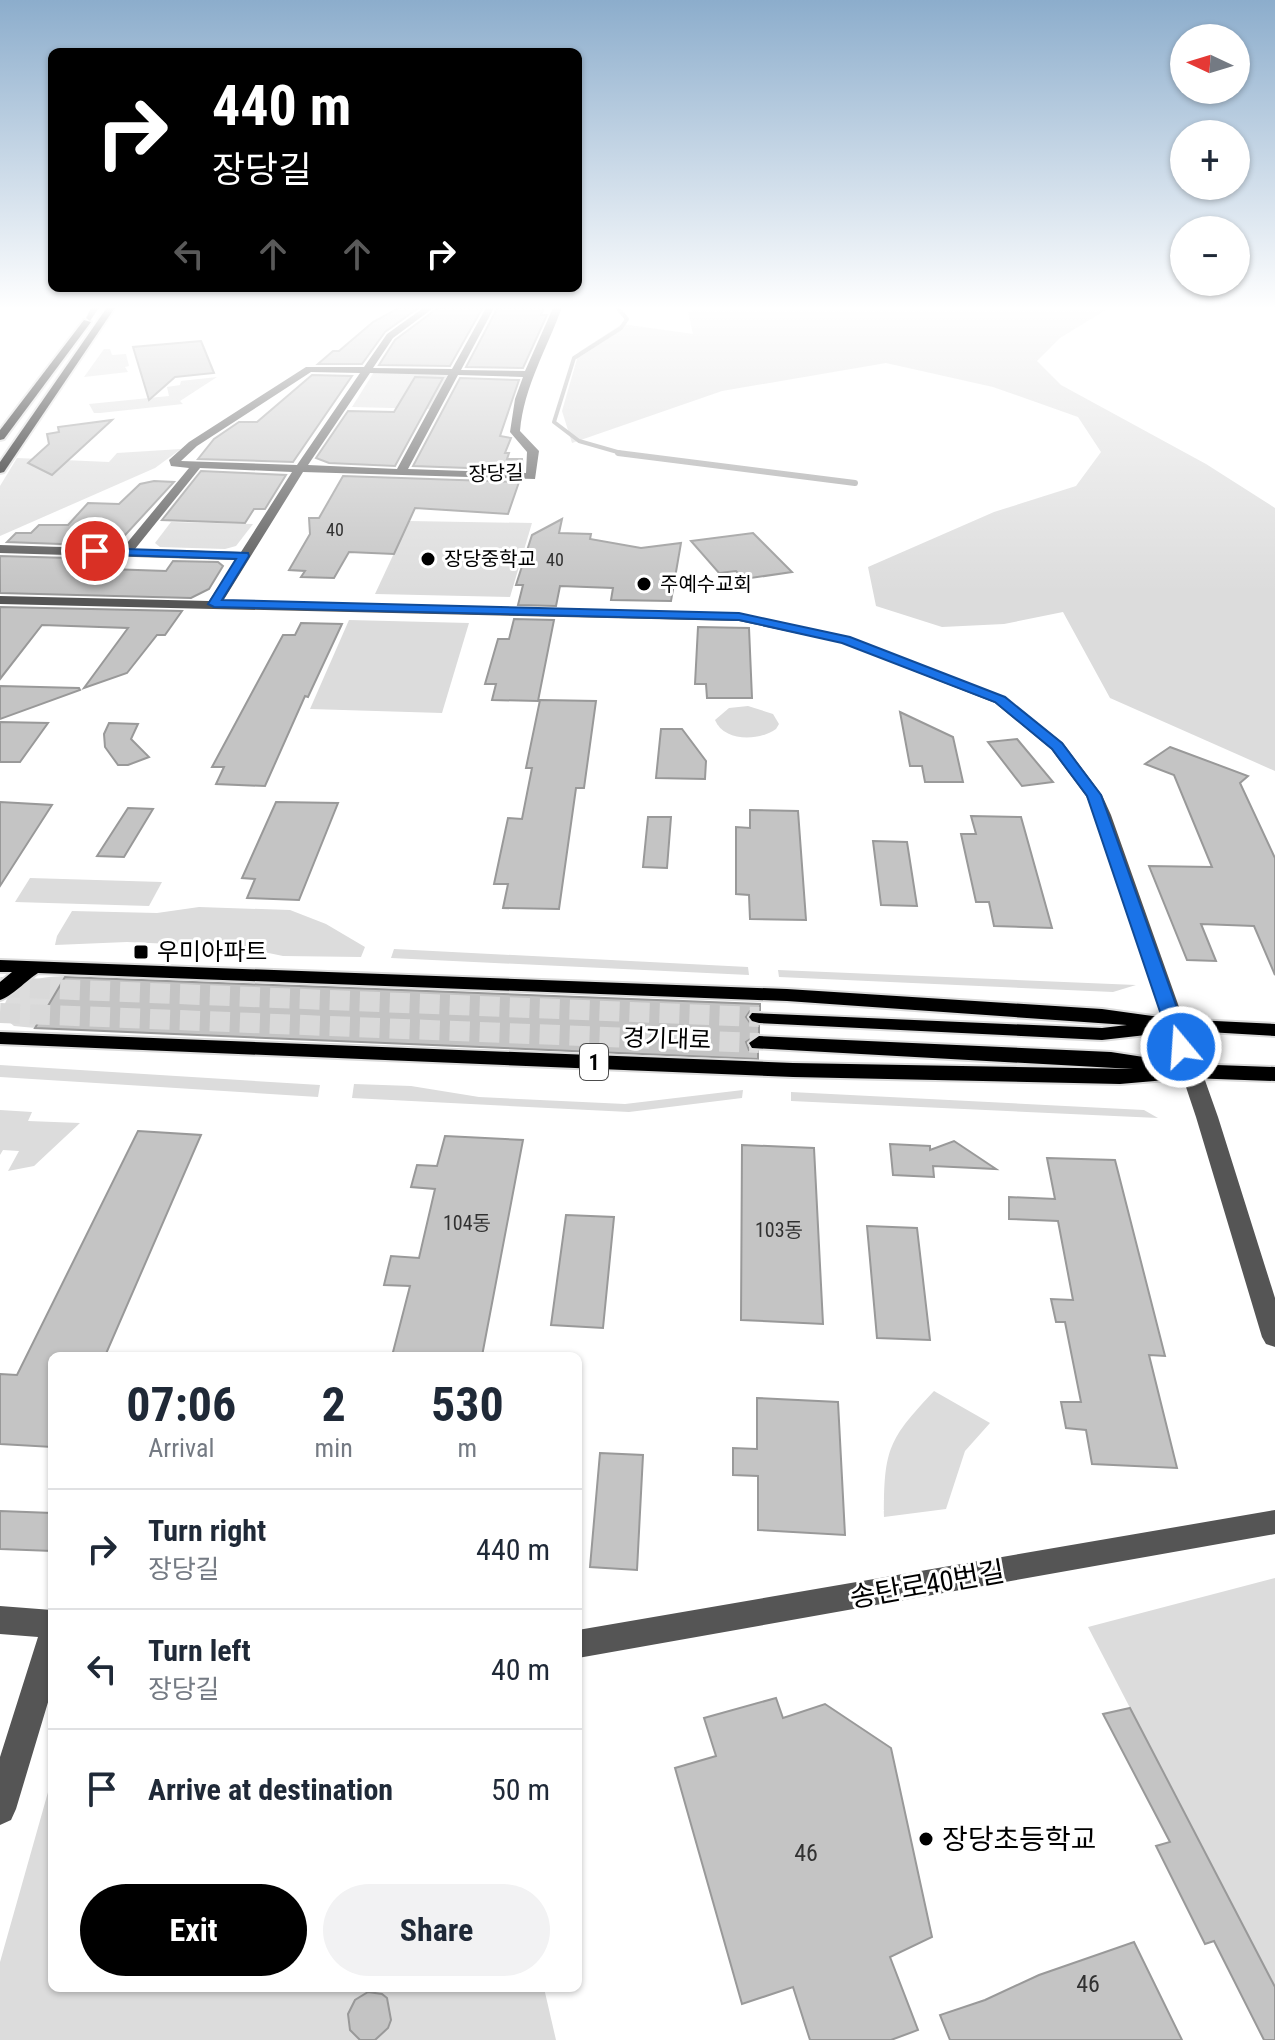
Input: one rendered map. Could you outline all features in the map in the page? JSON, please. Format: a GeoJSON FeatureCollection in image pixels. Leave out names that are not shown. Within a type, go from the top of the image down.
{"type":"FeatureCollection","features":[{"type":"Feature","properties":{"kind":"main road"},"geometry":{"type":"LineString","coordinates":[[0,437],[27,401]]}},
{"type":"Feature","properties":{"kind":"main road"},"geometry":{"type":"LineString","coordinates":[[0,470],[47,401]]}},
{"type":"Feature","properties":{"kind":"main road","name":"경기대로"},"geometry":{"type":"LineString","coordinates":[[0,966],[787,995],[1102,1015],[1174,1025],[1275,1030]]}},
{"type":"Feature","properties":{"kind":"main road"},"geometry":{"type":"LineString","coordinates":[[0,994],[13,980],[37,966]]}},
{"type":"Feature","properties":{"kind":"main road","name":"경기대로"},"geometry":{"type":"LineString","coordinates":[[759,1017],[1102,1034],[1174,1025]]}},
{"type":"Feature","properties":{"kind":"main road","name":"경기대로"},"geometry":{"type":"LineString","coordinates":[[0,1038],[793,1070],[1120,1077],[1189,1071]]}},
{"type":"Feature","properties":{"kind":"main road","name":"경기대로"},"geometry":{"type":"LineString","coordinates":[[759,1043],[1111,1059],[1189,1071],[1275,1074]]}},
{"type":"Feature","properties":{"kind":"street"},"geometry":{"type":"LineString","coordinates":[[196,466],[175,464],[175,460],[193,444],[259,401]]}},
{"type":"Feature","properties":{"kind":"street"},"geometry":{"type":"LineString","coordinates":[[214,604],[345,401]]}},
{"type":"Feature","properties":{"kind":"street"},"geometry":{"type":"LineString","coordinates":[[400,473],[438,401]]}},
{"type":"Feature","properties":{"kind":"street","name":"장당길"},"geometry":{"type":"LineString","coordinates":[[196,466],[531,477],[533,451],[515,432],[518,401]]}},
{"type":"Feature","properties":{"kind":"street"},"geometry":{"type":"LineString","coordinates":[[126,552],[196,466]]}},
{"type":"Feature","properties":{"kind":"street"},"geometry":{"type":"LineString","coordinates":[[0,549],[244,556]]}},
{"type":"Feature","properties":{"kind":"street"},"geometry":{"type":"LineString","coordinates":[[0,600],[739,617],[846,640],[1000,700],[1057,746],[1094,795],[1207,1117],[1275,1337]]}},
{"type":"Feature","properties":{"kind":"street","name":"송탄로40번길"},"geometry":{"type":"LineString","coordinates":[[582,1643],[1275,1522]]}},
{"type":"Feature","properties":{"kind":"street"},"geometry":{"type":"LineString","coordinates":[[0,1620],[48,1624]]}},
{"type":"Feature","properties":{"kind":"street"},"geometry":{"type":"LineString","coordinates":[[0,1809],[48,1652]]}},
{"type":"Feature","properties":{"kind":"shaded area"},"geometry":{"type":"Polygon","coordinates":[[[180,401],[183,404],[94,413],[89,404],[180,401]]]}},
{"type":"Feature","properties":{"kind":"shaded area"},"geometry":{"type":"Polygon","coordinates":[[[356,401],[435,401],[431,409],[352,407],[356,401]]]}},
{"type":"Feature","properties":{"kind":"shaded area"},"geometry":{"type":"Polygon","coordinates":[[[565,401],[693,401],[572,443],[562,411],[565,401]]]}},
{"type":"Feature","properties":{"kind":"shaded area"},"geometry":{"type":"Polygon","coordinates":[[[1033,401],[1091,401],[1206,464],[1275,508],[1275,771],[1110,698],[1063,612],[1004,624],[942,627],[876,606],[868,567],[994,512],[1076,486],[1101,452],[1078,417],[1033,401]]]}},
{"type":"Feature","properties":{"kind":"shaded area"},"geometry":{"type":"Polygon","coordinates":[[[181,449],[155,468],[0,536],[0,486],[17,458],[109,462],[117,453],[181,449]]]}},
{"type":"Feature","properties":{"kind":"shaded area"},"geometry":{"type":"Polygon","coordinates":[[[409,521],[532,523],[510,597],[375,594],[409,521]]]}},
{"type":"Feature","properties":{"kind":"shaded area"},"geometry":{"type":"Polygon","coordinates":[[[171,522],[253,524],[236,546],[225,549],[160,547],[155,543],[171,522]]]}},
{"type":"Feature","properties":{"kind":"shaded area"},"geometry":{"type":"Polygon","coordinates":[[[349,620],[469,623],[442,713],[310,709],[349,620]]]}},
{"type":"Feature","properties":{"kind":"shaded area"},"geometry":{"type":"Polygon","coordinates":[[[748,706],[773,714],[779,724],[776,729],[761,736],[734,736],[715,720],[729,708],[748,706]]]}},
{"type":"Feature","properties":{"kind":"shaded area"},"geometry":{"type":"Polygon","coordinates":[[[30,878],[162,882],[149,906],[15,902],[30,878]]]}},
{"type":"Feature","properties":{"kind":"shaded area"},"geometry":{"type":"Polygon","coordinates":[[[199,907],[290,910],[326,924],[365,947],[361,957],[283,956],[239,947],[127,942],[55,945],[72,911],[157,913],[199,907]]]}},
{"type":"Feature","properties":{"kind":"shaded area"},"geometry":{"type":"Polygon","coordinates":[[[394,949],[748,967],[749,975],[391,958],[394,949]]]}},
{"type":"Feature","properties":{"kind":"shaded area"},"geometry":{"type":"Polygon","coordinates":[[[778,970],[1136,985],[1113,992],[779,977],[778,970]]]}},
{"type":"Feature","properties":{"kind":"shaded area"},"geometry":{"type":"Polygon","coordinates":[[[66,976],[35,1028],[14,1026],[2,1016],[9,995],[24,983],[66,976]]]}},
{"type":"Feature","properties":{"kind":"shaded area"},"geometry":{"type":"Polygon","coordinates":[[[0,1065],[320,1085],[318,1097],[0,1077],[0,1065]]]}},
{"type":"Feature","properties":{"kind":"shaded area"},"geometry":{"type":"Polygon","coordinates":[[[354,1084],[411,1086],[479,1097],[625,1104],[743,1090],[742,1098],[629,1112],[352,1098],[354,1084]]]}},
{"type":"Feature","properties":{"kind":"shaded area"},"geometry":{"type":"Polygon","coordinates":[[[791,1092],[1144,1110],[1158,1118],[791,1101],[791,1092]]]}},
{"type":"Feature","properties":{"kind":"shaded area"},"geometry":{"type":"Polygon","coordinates":[[[0,1110],[32,1112],[28,1121],[80,1123],[34,1166],[8,1171],[19,1151],[3,1150],[0,1155],[0,1110]]]}},
{"type":"Feature","properties":{"kind":"shaded area"},"geometry":{"type":"Polygon","coordinates":[[[934,1391],[990,1423],[965,1451],[946,1509],[884,1517],[885,1476],[892,1447],[907,1422],[934,1391]]]}},
{"type":"Feature","properties":{"kind":"shaded area"},"geometry":{"type":"Polygon","coordinates":[[[1275,1578],[1275,1987],[1088,1627],[1275,1578]]]}},
{"type":"Feature","properties":{"kind":"shaded area"},"geometry":{"type":"Polygon","coordinates":[[[48,1792],[48,1992],[545,1992],[556,2040],[0,2040],[0,1962],[48,1792]]]}},
{"type":"Feature","properties":{"kind":"building"},"geometry":{"type":"Polygon","coordinates":[[[281,401],[335,401],[293,462],[198,459],[214,439],[239,422],[257,422],[281,401]]]}},
{"type":"Feature","properties":{"kind":"building"},"geometry":{"type":"Polygon","coordinates":[[[400,401],[430,401],[395,466],[329,463],[316,458],[348,411],[394,412],[400,401]]]}},
{"type":"Feature","properties":{"kind":"building"},"geometry":{"type":"Polygon","coordinates":[[[448,401],[512,401],[500,436],[511,438],[505,453],[509,453],[507,459],[522,459],[523,470],[413,466],[448,401]]]}},
{"type":"Feature","properties":{"kind":"building"},"geometry":{"type":"Polygon","coordinates":[[[112,420],[52,475],[28,463],[49,444],[47,434],[59,432],[58,427],[112,420]]]}},
{"type":"Feature","properties":{"kind":"building"},"geometry":{"type":"Polygon","coordinates":[[[201,471],[286,475],[265,509],[254,509],[245,523],[162,520],[201,471]]]}},
{"type":"Feature","properties":{"kind":"building"},"geometry":{"type":"Polygon","coordinates":[[[343,476],[519,482],[508,514],[415,508],[394,554],[349,552],[334,578],[301,577],[305,571],[289,570],[310,534],[309,518],[319,518],[343,476]]]}},
{"type":"Feature","properties":{"kind":"building"},"geometry":{"type":"Polygon","coordinates":[[[174,482],[115,546],[7,542],[16,533],[31,533],[39,525],[68,525],[88,503],[119,504],[140,484],[174,482]]]}},
{"type":"Feature","properties":{"kind":"building"},"geometry":{"type":"Polygon","coordinates":[[[562,519],[559,533],[591,534],[590,539],[641,548],[681,543],[671,601],[611,600],[613,588],[560,586],[556,606],[518,605],[523,585],[516,585],[532,535],[562,519]]]}},
{"type":"Feature","properties":{"kind":"building"},"geometry":{"type":"Polygon","coordinates":[[[753,533],[792,572],[744,579],[736,571],[719,573],[691,541],[753,533]]]}},
{"type":"Feature","properties":{"kind":"building"},"geometry":{"type":"Polygon","coordinates":[[[0,556],[104,559],[100,565],[112,565],[109,569],[166,571],[173,561],[218,562],[223,566],[209,589],[191,598],[0,593],[0,556]]]}},
{"type":"Feature","properties":{"kind":"building"},"geometry":{"type":"Polygon","coordinates":[[[0,607],[182,611],[165,635],[157,635],[127,673],[84,688],[128,628],[42,625],[0,679],[0,607]]]}},
{"type":"Feature","properties":{"kind":"building"},"geometry":{"type":"Polygon","coordinates":[[[514,619],[554,620],[538,701],[492,700],[496,684],[485,684],[498,639],[509,639],[514,619]]]}},
{"type":"Feature","properties":{"kind":"building"},"geometry":{"type":"Polygon","coordinates":[[[301,623],[342,624],[308,697],[305,696],[265,786],[216,784],[224,767],[212,767],[283,635],[295,635],[301,623]]]}},
{"type":"Feature","properties":{"kind":"building"},"geometry":{"type":"Polygon","coordinates":[[[698,627],[749,628],[752,698],[707,698],[706,684],[695,684],[698,627]]]}},
{"type":"Feature","properties":{"kind":"building"},"geometry":{"type":"Polygon","coordinates":[[[0,686],[79,688],[80,690],[0,719],[0,686]]]}},
{"type":"Feature","properties":{"kind":"building"},"geometry":{"type":"Polygon","coordinates":[[[540,700],[596,701],[584,788],[576,788],[559,909],[503,908],[508,884],[494,884],[508,818],[522,819],[532,768],[526,768],[540,700]]]}},
{"type":"Feature","properties":{"kind":"building"},"geometry":{"type":"Polygon","coordinates":[[[900,712],[953,737],[963,782],[925,782],[922,766],[910,766],[900,712]]]}},
{"type":"Feature","properties":{"kind":"building"},"geometry":{"type":"Polygon","coordinates":[[[0,722],[48,723],[20,762],[0,762],[0,722]]]}},
{"type":"Feature","properties":{"kind":"building"},"geometry":{"type":"Polygon","coordinates":[[[109,723],[138,724],[131,739],[149,757],[128,765],[118,765],[105,747],[104,734],[109,723]]]}},
{"type":"Feature","properties":{"kind":"building"},"geometry":{"type":"Polygon","coordinates":[[[661,729],[682,729],[706,761],[705,779],[656,778],[661,729]]]}},
{"type":"Feature","properties":{"kind":"building"},"geometry":{"type":"Polygon","coordinates":[[[1017,739],[1053,782],[1022,786],[988,742],[1017,739]]]}},
{"type":"Feature","properties":{"kind":"building"},"geometry":{"type":"Polygon","coordinates":[[[1170,747],[1248,776],[1240,783],[1275,858],[1275,975],[1254,926],[1201,924],[1216,961],[1187,960],[1149,866],[1212,867],[1174,775],[1145,764],[1170,747]]]}},
{"type":"Feature","properties":{"kind":"building"},"geometry":{"type":"Polygon","coordinates":[[[0,802],[52,805],[0,886],[0,802]]]}},
{"type":"Feature","properties":{"kind":"building"},"geometry":{"type":"Polygon","coordinates":[[[276,802],[338,803],[299,900],[247,898],[255,879],[242,878],[276,802]]]}},
{"type":"Feature","properties":{"kind":"building"},"geometry":{"type":"Polygon","coordinates":[[[128,808],[153,809],[124,857],[97,856],[128,808]]]}},
{"type":"Feature","properties":{"kind":"building"},"geometry":{"type":"Polygon","coordinates":[[[750,810],[798,811],[806,920],[750,919],[749,895],[736,894],[736,827],[750,828],[750,810]]]}},
{"type":"Feature","properties":{"kind":"building"},"geometry":{"type":"Polygon","coordinates":[[[971,816],[1021,817],[1052,928],[994,926],[989,902],[976,902],[961,834],[976,834],[971,816]]]}},
{"type":"Feature","properties":{"kind":"building"},"geometry":{"type":"Polygon","coordinates":[[[648,817],[671,817],[667,868],[643,867],[648,817]]]}},
{"type":"Feature","properties":{"kind":"building"},"geometry":{"type":"Polygon","coordinates":[[[873,841],[907,842],[917,906],[881,905],[873,841]]]}},
{"type":"Feature","properties":{"kind":"building"},"geometry":{"type":"Polygon","coordinates":[[[65,977],[760,1004],[760,1010],[750,1011],[746,1017],[751,1024],[759,1026],[759,1033],[746,1042],[749,1050],[758,1051],[758,1059],[35,1028],[65,977]]]}},
{"type":"Feature","properties":{"kind":"building"},"geometry":{"type":"Polygon","coordinates":[[[138,1131],[201,1135],[107,1352],[48,1352],[48,1447],[0,1444],[0,1374],[17,1375],[138,1131]]]}},
{"type":"Feature","properties":{"kind":"building"},"geometry":{"type":"Polygon","coordinates":[[[445,1136],[523,1140],[483,1352],[393,1352],[410,1286],[384,1285],[391,1256],[419,1258],[435,1189],[411,1187],[417,1165],[437,1166],[445,1136]]]}},
{"type":"Feature","properties":{"kind":"building"},"geometry":{"type":"Polygon","coordinates":[[[954,1141],[996,1169],[933,1166],[934,1177],[893,1175],[890,1144],[930,1146],[930,1150],[954,1141]]]}},
{"type":"Feature","properties":{"kind":"building"},"geometry":{"type":"Polygon","coordinates":[[[742,1145],[814,1148],[823,1324],[741,1320],[742,1145]]]}},
{"type":"Feature","properties":{"kind":"building"},"geometry":{"type":"Polygon","coordinates":[[[1047,1158],[1115,1160],[1165,1356],[1149,1355],[1177,1468],[1092,1464],[1086,1430],[1066,1428],[1061,1402],[1081,1402],[1065,1322],[1056,1322],[1051,1299],[1073,1300],[1058,1221],[1009,1219],[1009,1197],[1055,1199],[1047,1158]]]}},
{"type":"Feature","properties":{"kind":"building"},"geometry":{"type":"Polygon","coordinates":[[[566,1215],[614,1217],[603,1328],[551,1325],[566,1215]]]}},
{"type":"Feature","properties":{"kind":"building"},"geometry":{"type":"Polygon","coordinates":[[[867,1226],[917,1228],[930,1340],[877,1338],[867,1226]]]}},
{"type":"Feature","properties":{"kind":"building"},"geometry":{"type":"Polygon","coordinates":[[[757,1398],[838,1402],[845,1535],[758,1530],[758,1476],[733,1475],[733,1448],[757,1449],[757,1398]]]}},
{"type":"Feature","properties":{"kind":"building"},"geometry":{"type":"Polygon","coordinates":[[[600,1453],[643,1455],[637,1570],[590,1567],[600,1453]]]}},
{"type":"Feature","properties":{"kind":"building"},"geometry":{"type":"Polygon","coordinates":[[[0,1511],[48,1513],[48,1551],[0,1549],[0,1511]]]}},
{"type":"Feature","properties":{"kind":"building"},"geometry":{"type":"Polygon","coordinates":[[[776,1698],[783,1718],[825,1704],[891,1748],[932,1937],[890,1957],[918,2030],[891,2040],[810,2040],[793,1987],[742,2004],[675,1768],[716,1756],[704,1718],[776,1698]]]}},
{"type":"Feature","properties":{"kind":"building"},"geometry":{"type":"Polygon","coordinates":[[[1130,1708],[1275,1987],[1275,2040],[1264,2040],[1214,1941],[1205,1944],[1156,1846],[1170,1842],[1103,1714],[1130,1708]]]}},
{"type":"Feature","properties":{"kind":"building"},"geometry":{"type":"Polygon","coordinates":[[[1134,1942],[1182,2040],[950,2040],[940,2015],[985,2000],[1039,1975],[1134,1942]]]}},
{"type":"Feature","properties":{"kind":"building"},"geometry":{"type":"Polygon","coordinates":[[[368,1992],[387,1998],[391,2020],[388,2028],[375,2040],[360,2040],[350,2030],[348,2014],[355,2000],[368,1992]]]}},
{"type":"Feature","properties":{"kind":"waterway"},"geometry":{"type":"LineString","coordinates":[[560,401],[554,422],[579,441],[623,454]]}},
{"type":"Feature","properties":{"kind":"waterway"},"geometry":{"type":"LineString","coordinates":[[618,453],[623,454]]}},
{"type":"Feature","properties":{"kind":"waterway"},"geometry":{"type":"LineString","coordinates":[[623,454],[855,483]]}},
{"type":"Feature","properties":{"kind":"waterway"},"geometry":{"type":"LineString","coordinates":[[623,454],[628,455]]}},
{"type":"Feature","properties":{"kind":"tunnel"},"geometry":{"type":"LineString","coordinates":[[0,987],[759,1017]]}},
{"type":"Feature","properties":{"kind":"tunnel"},"geometry":{"type":"LineString","coordinates":[[0,1013],[759,1043]]}},
{"type":"Feature","properties":{"kind":"place","name":"장당중학교"},"geometry":{"type":"Point","coordinates":[428,559]}},
{"type":"Feature","properties":{"kind":"place","name":"주예수교회"},"geometry":{"type":"Point","coordinates":[644,584]}},
{"type":"Feature","properties":{"kind":"place","name":"우미아파트"},"geometry":{"type":"Point","coordinates":[141,952]}},
{"type":"Feature","properties":{"kind":"place","name":"장당초등학교"},"geometry":{"type":"Point","coordinates":[926,1839]}},
{"type":"Feature","properties":{"kind":"route"},"geometry":{"type":"LineString","coordinates":[[95,551],[244,556],[214,604],[739,617],[846,640],[1000,700],[1057,746],[1094,795],[1181,1047]]}}]}
